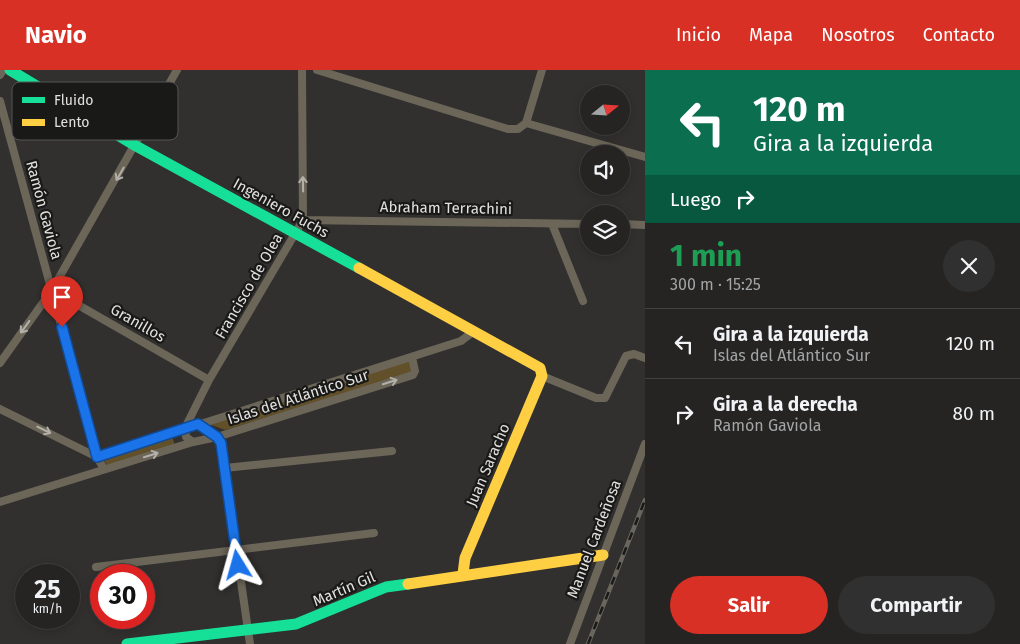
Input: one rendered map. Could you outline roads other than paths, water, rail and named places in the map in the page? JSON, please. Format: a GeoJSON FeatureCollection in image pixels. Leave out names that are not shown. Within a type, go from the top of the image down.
{"type":"FeatureCollection","features":[{"type":"Feature","properties":{"kind":"street"},"geometry":{"type":"LineString","coordinates":[[0,75],[3,70]]}},
{"type":"Feature","properties":{"kind":"street","name":"Ingeniero Fuchs"},"geometry":{"type":"LineString","coordinates":[[10,70],[30,82]]}},
{"type":"Feature","properties":{"kind":"street"},"geometry":{"type":"LineString","coordinates":[[171,82],[177,70]]}},
{"type":"Feature","properties":{"kind":"street"},"geometry":{"type":"LineString","coordinates":[[302,70],[303,220]]}},
{"type":"Feature","properties":{"kind":"street"},"geometry":{"type":"LineString","coordinates":[[317,70],[508,129],[518,129],[526,123],[542,70]]}},
{"type":"Feature","properties":{"kind":"street","name":"Ramón Gaviola"},"geometry":{"type":"LineString","coordinates":[[0,101],[97,457],[104,469]]}},
{"type":"Feature","properties":{"kind":"street"},"geometry":{"type":"LineString","coordinates":[[526,123],[645,157]]}},
{"type":"Feature","properties":{"kind":"street","name":"Ingeniero Fuchs"},"geometry":{"type":"LineString","coordinates":[[126,140],[474,331],[541,372]]}},
{"type":"Feature","properties":{"kind":"street"},"geometry":{"type":"LineString","coordinates":[[0,363],[52,290],[139,140]]}},
{"type":"Feature","properties":{"kind":"street","name":"Abraham Terrachini"},"geometry":{"type":"LineString","coordinates":[[303,220],[580,224]]}},
{"type":"Feature","properties":{"kind":"street","name":"Francisco de Olea"},"geometry":{"type":"LineString","coordinates":[[185,428],[210,380],[303,220]]}},
{"type":"Feature","properties":{"kind":"street"},"geometry":{"type":"LineString","coordinates":[[552,224],[583,301]]}},
{"type":"Feature","properties":{"kind":"street"},"geometry":{"type":"LineString","coordinates":[[630,224],[645,225]]}},
{"type":"Feature","properties":{"kind":"street","name":"Granillos"},"geometry":{"type":"LineString","coordinates":[[52,290],[210,380]]}},
{"type":"Feature","properties":{"kind":"street","name":"Islas del Atlántico Sur"},"geometry":{"type":"LineString","coordinates":[[97,457],[461,341],[474,331]]}},
{"type":"Feature","properties":{"kind":"street"},"geometry":{"type":"LineString","coordinates":[[541,372],[596,398],[605,398],[626,356],[634,354],[645,358]]}},
{"type":"Feature","properties":{"kind":"street","name":"Islas del Atlántico Sur"},"geometry":{"type":"LineString","coordinates":[[0,502],[193,442],[217,437],[413,375],[415,371],[412,357]]}},
{"type":"Feature","properties":{"kind":"street","name":"Juan Saracho"},"geometry":{"type":"LineString","coordinates":[[462,574],[465,558],[541,372]]}},
{"type":"Feature","properties":{"kind":"street"},"geometry":{"type":"LineString","coordinates":[[0,409],[97,457]]}},
{"type":"Feature","properties":{"kind":"street"},"geometry":{"type":"LineString","coordinates":[[198,424],[217,437],[221,443],[250,644]]}},
{"type":"Feature","properties":{"kind":"street"},"geometry":{"type":"LineString","coordinates":[[185,428],[186,437],[193,442]]}},
{"type":"Feature","properties":{"kind":"street","name":"Manuel Cardeñosa"},"geometry":{"type":"LineString","coordinates":[[570,644],[645,444]]}},
{"type":"Feature","properties":{"kind":"street"},"geometry":{"type":"LineString","coordinates":[[225,468],[392,451]]}},
{"type":"Feature","properties":{"kind":"street"},"geometry":{"type":"LineString","coordinates":[[118,564],[236,548],[374,533]]}},
{"type":"Feature","properties":{"kind":"street","name":"Martín Gil"},"geometry":{"type":"LineString","coordinates":[[127,644],[308,621],[372,591],[386,587],[462,574],[603,555]]}},
{"type":"Feature","properties":{"kind":"railway"},"geometry":{"type":"LineString","coordinates":[[588,644],[645,500]]}}]}
